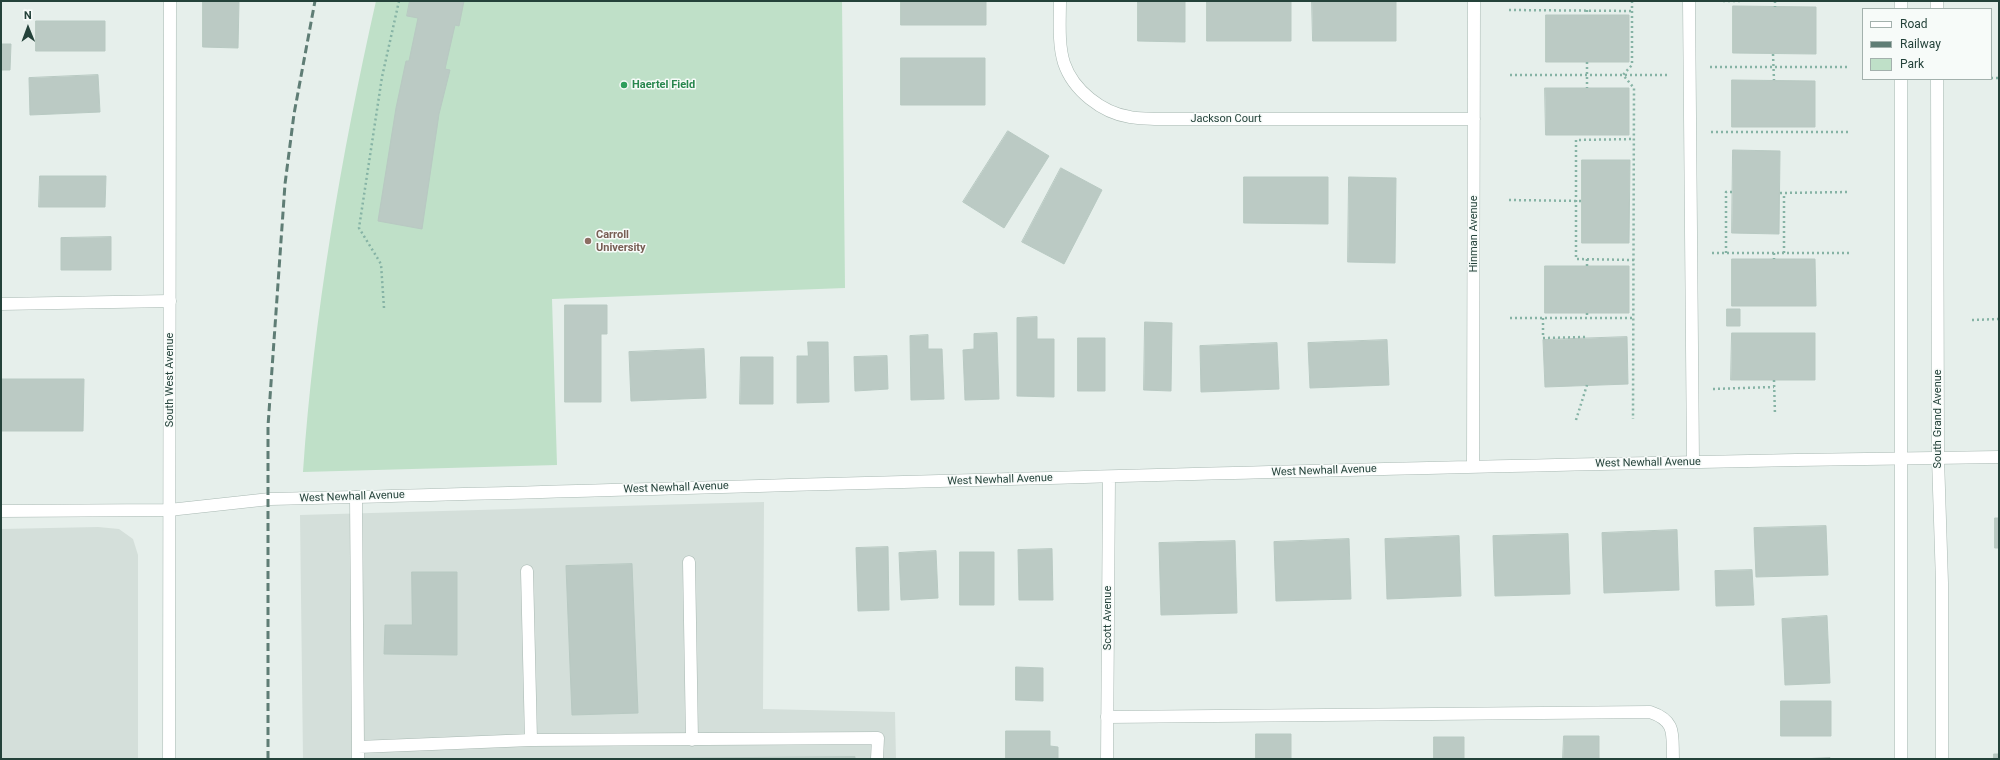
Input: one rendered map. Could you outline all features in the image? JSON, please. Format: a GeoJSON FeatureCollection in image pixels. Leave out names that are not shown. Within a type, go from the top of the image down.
{"type":"FeatureCollection","features":[{"type":"Feature","properties":{"kind":"street","name":"South West Avenue"},"geometry":{"type":"LineString","coordinates":[[169,759],[170,1]]}},
{"type":"Feature","properties":{"kind":"street","name":"Jackson Court"},"geometry":{"type":"LineString","coordinates":[[1060,1],[1060,32],[1064,63],[1075,84],[1090,98],[1105,108],[1130,117],[1155,119],[1474,119]]}},
{"type":"Feature","properties":{"kind":"street","name":"Hinman Avenue"},"geometry":{"type":"LineString","coordinates":[[1473,466],[1474,1]]}},
{"type":"Feature","properties":{"kind":"street"},"geometry":{"type":"LineString","coordinates":[[1689,1],[1693,462]]}},
{"type":"Feature","properties":{"kind":"street"},"geometry":{"type":"LineString","coordinates":[[1901,80],[1901,759]]}},
{"type":"Feature","properties":{"kind":"street","name":"South Grand Avenue"},"geometry":{"type":"LineString","coordinates":[[1938,80],[1938,458],[1942,583],[1942,759]]}},
{"type":"Feature","properties":{"kind":"street"},"geometry":{"type":"LineString","coordinates":[[1,304],[170,301]]}},
{"type":"Feature","properties":{"kind":"street","name":"West Newhall Avenue"},"geometry":{"type":"LineString","coordinates":[[1,511],[169,510],[270,499],[1473,466],[1901,457],[1999,457]]}},
{"type":"Feature","properties":{"kind":"street","name":"Scott Avenue"},"geometry":{"type":"LineString","coordinates":[[1107,759],[1109,477]]}},
{"type":"Feature","properties":{"kind":"street"},"geometry":{"type":"LineString","coordinates":[[356,497],[358,753],[531,740],[878,738],[877,759]]}},
{"type":"Feature","properties":{"kind":"street"},"geometry":{"type":"LineString","coordinates":[[689,562],[692,740]]}},
{"type":"Feature","properties":{"kind":"street"},"geometry":{"type":"LineString","coordinates":[[527,571],[531,740]]}},
{"type":"Feature","properties":{"kind":"street"},"geometry":{"type":"LineString","coordinates":[[1107,717],[1650,712],[1661,715],[1668,722],[1672,730],[1673,759]]}},
{"type":"Feature","properties":{"kind":"path"},"geometry":{"type":"LineString","coordinates":[[384,308],[381,264],[359,228],[382,78],[399,1]]}},
{"type":"Feature","properties":{"kind":"path"},"geometry":{"type":"LineString","coordinates":[[1623,75],[1632,65],[1632,1]]}},
{"type":"Feature","properties":{"kind":"path"},"geometry":{"type":"LineString","coordinates":[[1723,1],[1740,1]]}},
{"type":"Feature","properties":{"kind":"path"},"geometry":{"type":"LineString","coordinates":[[1775,1],[1775,7]]}},
{"type":"Feature","properties":{"kind":"path"},"geometry":{"type":"LineString","coordinates":[[1509,10],[1632,10]]}},
{"type":"Feature","properties":{"kind":"path"},"geometry":{"type":"LineString","coordinates":[[1587,10],[1587,15]]}},
{"type":"Feature","properties":{"kind":"path"},"geometry":{"type":"LineString","coordinates":[[1774,54],[1774,80]]}},
{"type":"Feature","properties":{"kind":"path"},"geometry":{"type":"LineString","coordinates":[[1587,62],[1587,88]]}},
{"type":"Feature","properties":{"kind":"path"},"geometry":{"type":"LineString","coordinates":[[1715,67],[1850,67]]}},
{"type":"Feature","properties":{"kind":"path"},"geometry":{"type":"LineString","coordinates":[[1510,75],[1646,75]]}},
{"type":"Feature","properties":{"kind":"path"},"geometry":{"type":"LineString","coordinates":[[1623,75],[1634,88],[1634,418]]}},
{"type":"Feature","properties":{"kind":"path"},"geometry":{"type":"LineString","coordinates":[[1774,127],[1774,132]]}},
{"type":"Feature","properties":{"kind":"path"},"geometry":{"type":"LineString","coordinates":[[1716,132],[1850,132]]}},
{"type":"Feature","properties":{"kind":"path"},"geometry":{"type":"LineString","coordinates":[[1634,139],[1576,140],[1576,259],[1634,260]]}},
{"type":"Feature","properties":{"kind":"path"},"geometry":{"type":"LineString","coordinates":[[1726,253],[1726,192],[1733,192]]}},
{"type":"Feature","properties":{"kind":"path"},"geometry":{"type":"LineString","coordinates":[[1784,253],[1782,193],[1850,192]]}},
{"type":"Feature","properties":{"kind":"path"},"geometry":{"type":"LineString","coordinates":[[1509,200],[1582,201]]}},
{"type":"Feature","properties":{"kind":"path"},"geometry":{"type":"LineString","coordinates":[[1629,200],[1634,200]]}},
{"type":"Feature","properties":{"kind":"path"},"geometry":{"type":"LineString","coordinates":[[1716,253],[1849,253]]}},
{"type":"Feature","properties":{"kind":"path"},"geometry":{"type":"LineString","coordinates":[[1774,253],[1774,259]]}},
{"type":"Feature","properties":{"kind":"path"},"geometry":{"type":"LineString","coordinates":[[1586,259],[1587,266]]}},
{"type":"Feature","properties":{"kind":"path"},"geometry":{"type":"LineString","coordinates":[[1587,313],[1587,318]]}},
{"type":"Feature","properties":{"kind":"path"},"geometry":{"type":"LineString","coordinates":[[1510,318],[1634,318]]}},
{"type":"Feature","properties":{"kind":"path"},"geometry":{"type":"LineString","coordinates":[[1543,318],[1543,338],[1585,337],[1585,339]]}},
{"type":"Feature","properties":{"kind":"path"},"geometry":{"type":"LineString","coordinates":[[1972,320],[1999,319]]}},
{"type":"Feature","properties":{"kind":"path"},"geometry":{"type":"LineString","coordinates":[[1774,380],[1775,415]]}},
{"type":"Feature","properties":{"kind":"path"},"geometry":{"type":"LineString","coordinates":[[1576,420],[1587,385]]}},
{"type":"Feature","properties":{"kind":"path"},"geometry":{"type":"LineString","coordinates":[[1692,390],[1774,387]]}},
{"type":"Feature","properties":{"kind":"shaded area"},"geometry":{"type":"Polygon","coordinates":[[[764,502],[763,709],[895,712],[896,759],[303,759],[300,515],[764,502]]]}},
{"type":"Feature","properties":{"kind":"shaded area"},"geometry":{"type":"Polygon","coordinates":[[[98,527],[119,529],[133,539],[138,555],[138,759],[1,759],[1,529],[98,527]]]}},
{"type":"Feature","properties":{"kind":"green space","name":"Carroll University"},"geometry":{"type":"Polygon","coordinates":[[[376,1],[842,1],[845,288],[552,299],[557,465],[303,472],[314,354],[330,235],[351,118],[376,1]]]}},
{"type":"Feature","properties":{"kind":"building"},"geometry":{"type":"Polygon","coordinates":[[[203,1],[239,1],[238,48],[203,47],[203,1]]]}},
{"type":"Feature","properties":{"kind":"building"},"geometry":{"type":"Polygon","coordinates":[[[410,1],[464,1],[459,26],[455,25],[445,69],[450,70],[439,114],[422,229],[378,221],[396,108],[406,61],[409,61],[418,18],[407,16],[410,1]]]}},
{"type":"Feature","properties":{"kind":"building"},"geometry":{"type":"Polygon","coordinates":[[[901,1],[986,1],[986,25],[901,25],[901,1]]]}},
{"type":"Feature","properties":{"kind":"building"},"geometry":{"type":"Polygon","coordinates":[[[1138,1],[1185,1],[1185,42],[1138,41],[1138,1]]]}},
{"type":"Feature","properties":{"kind":"building"},"geometry":{"type":"Polygon","coordinates":[[[1207,1],[1291,1],[1291,41],[1207,41],[1207,1]]]}},
{"type":"Feature","properties":{"kind":"building"},"geometry":{"type":"Polygon","coordinates":[[[1312,1],[1396,1],[1396,41],[1313,41],[1312,1]]]}},
{"type":"Feature","properties":{"kind":"building"},"geometry":{"type":"Polygon","coordinates":[[[1733,6],[1816,7],[1816,54],[1733,53],[1733,6]]]}},
{"type":"Feature","properties":{"kind":"building"},"geometry":{"type":"Polygon","coordinates":[[[1546,15],[1629,15],[1629,62],[1546,62],[1546,15]]]}},
{"type":"Feature","properties":{"kind":"building"},"geometry":{"type":"Polygon","coordinates":[[[36,21],[105,21],[105,51],[36,51],[36,21]]]}},
{"type":"Feature","properties":{"kind":"building"},"geometry":{"type":"Polygon","coordinates":[[[1,44],[11,44],[10,70],[1,70],[1,44]]]}},
{"type":"Feature","properties":{"kind":"building"},"geometry":{"type":"Polygon","coordinates":[[[901,58],[985,58],[985,105],[901,105],[901,58]]]}},
{"type":"Feature","properties":{"kind":"building"},"geometry":{"type":"Polygon","coordinates":[[[98,75],[100,112],[30,115],[29,78],[98,75]]]}},
{"type":"Feature","properties":{"kind":"building"},"geometry":{"type":"Polygon","coordinates":[[[1732,80],[1815,81],[1815,127],[1732,127],[1732,80]]]}},
{"type":"Feature","properties":{"kind":"building"},"geometry":{"type":"Polygon","coordinates":[[[1545,88],[1629,88],[1629,135],[1546,135],[1545,88]]]}},
{"type":"Feature","properties":{"kind":"building"},"geometry":{"type":"Polygon","coordinates":[[[1008,131],[1049,156],[1004,228],[963,202],[1008,131]]]}},
{"type":"Feature","properties":{"kind":"building"},"geometry":{"type":"Polygon","coordinates":[[[1733,150],[1780,151],[1779,234],[1732,233],[1733,150]]]}},
{"type":"Feature","properties":{"kind":"building"},"geometry":{"type":"Polygon","coordinates":[[[1582,160],[1630,160],[1629,243],[1582,243],[1582,160]]]}},
{"type":"Feature","properties":{"kind":"building"},"geometry":{"type":"Polygon","coordinates":[[[1061,168],[1102,190],[1064,264],[1022,242],[1061,168]]]}},
{"type":"Feature","properties":{"kind":"building"},"geometry":{"type":"Polygon","coordinates":[[[40,176],[106,176],[105,207],[39,207],[40,176]]]}},
{"type":"Feature","properties":{"kind":"building"},"geometry":{"type":"Polygon","coordinates":[[[1244,177],[1328,177],[1328,224],[1244,223],[1244,177]]]}},
{"type":"Feature","properties":{"kind":"building"},"geometry":{"type":"Polygon","coordinates":[[[1349,177],[1396,178],[1395,263],[1348,262],[1349,177]]]}},
{"type":"Feature","properties":{"kind":"building"},"geometry":{"type":"Polygon","coordinates":[[[111,237],[111,270],[61,270],[61,238],[111,237]]]}},
{"type":"Feature","properties":{"kind":"building"},"geometry":{"type":"Polygon","coordinates":[[[1732,259],[1815,259],[1816,306],[1732,306],[1732,259]]]}},
{"type":"Feature","properties":{"kind":"building"},"geometry":{"type":"Polygon","coordinates":[[[1545,266],[1629,266],[1629,313],[1545,313],[1545,266]]]}},
{"type":"Feature","properties":{"kind":"building"},"geometry":{"type":"Polygon","coordinates":[[[565,305],[607,305],[607,334],[601,334],[601,402],[565,402],[565,305]]]}},
{"type":"Feature","properties":{"kind":"building"},"geometry":{"type":"Polygon","coordinates":[[[1727,309],[1740,309],[1740,326],[1727,326],[1727,309]]]}},
{"type":"Feature","properties":{"kind":"building"},"geometry":{"type":"Polygon","coordinates":[[[1037,317],[1037,339],[1054,339],[1054,397],[1017,396],[1017,318],[1037,317]]]}},
{"type":"Feature","properties":{"kind":"building"},"geometry":{"type":"Polygon","coordinates":[[[1145,322],[1172,323],[1171,391],[1144,390],[1145,322]]]}},
{"type":"Feature","properties":{"kind":"building"},"geometry":{"type":"Polygon","coordinates":[[[997,333],[999,399],[965,400],[963,350],[974,349],[974,334],[997,333]]]}},
{"type":"Feature","properties":{"kind":"building"},"geometry":{"type":"Polygon","coordinates":[[[1732,333],[1815,333],[1815,380],[1731,380],[1732,333]]]}},
{"type":"Feature","properties":{"kind":"building"},"geometry":{"type":"Polygon","coordinates":[[[928,335],[928,349],[942,349],[944,399],[911,400],[910,336],[928,335]]]}},
{"type":"Feature","properties":{"kind":"building"},"geometry":{"type":"Polygon","coordinates":[[[1627,337],[1628,384],[1545,387],[1543,340],[1627,337]]]}},
{"type":"Feature","properties":{"kind":"building"},"geometry":{"type":"Polygon","coordinates":[[[1078,338],[1105,338],[1105,391],[1078,391],[1078,338]]]}},
{"type":"Feature","properties":{"kind":"building"},"geometry":{"type":"Polygon","coordinates":[[[1387,340],[1389,385],[1310,388],[1308,343],[1387,340]]]}},
{"type":"Feature","properties":{"kind":"building"},"geometry":{"type":"Polygon","coordinates":[[[808,342],[828,342],[829,402],[797,403],[797,356],[808,356],[808,342]]]}},
{"type":"Feature","properties":{"kind":"building"},"geometry":{"type":"Polygon","coordinates":[[[1277,343],[1279,389],[1201,392],[1200,346],[1277,343]]]}},
{"type":"Feature","properties":{"kind":"building"},"geometry":{"type":"Polygon","coordinates":[[[704,349],[706,398],[631,401],[629,352],[704,349]]]}},
{"type":"Feature","properties":{"kind":"building"},"geometry":{"type":"Polygon","coordinates":[[[887,356],[888,389],[855,391],[854,357],[887,356]]]}},
{"type":"Feature","properties":{"kind":"building"},"geometry":{"type":"Polygon","coordinates":[[[741,357],[773,357],[773,404],[740,404],[741,357]]]}},
{"type":"Feature","properties":{"kind":"building"},"geometry":{"type":"Polygon","coordinates":[[[1,379],[84,379],[83,431],[1,431],[1,379]]]}},
{"type":"Feature","properties":{"kind":"building"},"geometry":{"type":"Polygon","coordinates":[[[1995,518],[1999,518],[1999,548],[1995,548],[1995,518]]]}},
{"type":"Feature","properties":{"kind":"building"},"geometry":{"type":"Polygon","coordinates":[[[1826,526],[1828,575],[1756,577],[1754,528],[1826,526]]]}},
{"type":"Feature","properties":{"kind":"building"},"geometry":{"type":"Polygon","coordinates":[[[1677,530],[1679,590],[1604,593],[1602,533],[1677,530]]]}},
{"type":"Feature","properties":{"kind":"building"},"geometry":{"type":"Polygon","coordinates":[[[1568,534],[1570,594],[1495,596],[1493,536],[1568,534]]]}},
{"type":"Feature","properties":{"kind":"building"},"geometry":{"type":"Polygon","coordinates":[[[1459,536],[1461,596],[1387,599],[1385,539],[1459,536]]]}},
{"type":"Feature","properties":{"kind":"building"},"geometry":{"type":"Polygon","coordinates":[[[1349,539],[1351,599],[1276,601],[1274,542],[1349,539]]]}},
{"type":"Feature","properties":{"kind":"building"},"geometry":{"type":"Polygon","coordinates":[[[1235,541],[1237,613],[1161,615],[1159,543],[1235,541]]]}},
{"type":"Feature","properties":{"kind":"building"},"geometry":{"type":"Polygon","coordinates":[[[888,547],[889,610],[858,611],[856,548],[888,547]]]}},
{"type":"Feature","properties":{"kind":"building"},"geometry":{"type":"Polygon","coordinates":[[[1052,549],[1053,600],[1019,600],[1018,550],[1052,549]]]}},
{"type":"Feature","properties":{"kind":"building"},"geometry":{"type":"Polygon","coordinates":[[[936,551],[938,598],[901,600],[899,553],[936,551]]]}},
{"type":"Feature","properties":{"kind":"building"},"geometry":{"type":"Polygon","coordinates":[[[960,552],[994,552],[994,605],[960,605],[960,552]]]}},
{"type":"Feature","properties":{"kind":"building"},"geometry":{"type":"Polygon","coordinates":[[[632,564],[638,713],[572,715],[566,566],[632,564]]]}},
{"type":"Feature","properties":{"kind":"building"},"geometry":{"type":"Polygon","coordinates":[[[1752,570],[1754,605],[1716,606],[1715,571],[1752,570]]]}},
{"type":"Feature","properties":{"kind":"building"},"geometry":{"type":"Polygon","coordinates":[[[412,572],[457,572],[457,655],[384,654],[385,625],[412,625],[412,572]]]}},
{"type":"Feature","properties":{"kind":"building"},"geometry":{"type":"Polygon","coordinates":[[[1827,616],[1830,683],[1785,685],[1782,619],[1827,616]]]}},
{"type":"Feature","properties":{"kind":"building"},"geometry":{"type":"Polygon","coordinates":[[[1016,667],[1043,668],[1043,701],[1016,700],[1016,667]]]}},
{"type":"Feature","properties":{"kind":"building"},"geometry":{"type":"Polygon","coordinates":[[[1781,701],[1831,701],[1831,736],[1781,736],[1781,701]]]}},
{"type":"Feature","properties":{"kind":"building"},"geometry":{"type":"Polygon","coordinates":[[[1006,731],[1050,731],[1050,746],[1058,747],[1058,759],[1006,759],[1006,731]]]}},
{"type":"Feature","properties":{"kind":"building"},"geometry":{"type":"Polygon","coordinates":[[[1256,734],[1291,734],[1291,759],[1256,759],[1256,734]]]}},
{"type":"Feature","properties":{"kind":"building"},"geometry":{"type":"Polygon","coordinates":[[[1564,736],[1599,736],[1599,759],[1563,759],[1564,736]]]}},
{"type":"Feature","properties":{"kind":"building"},"geometry":{"type":"Polygon","coordinates":[[[1434,737],[1464,737],[1464,759],[1434,759],[1434,737]]]}},
{"type":"Feature","properties":{"kind":"building"},"geometry":{"type":"Polygon","coordinates":[[[1994,754],[1999,754],[1999,759],[1994,759],[1994,754]]]}},
{"type":"Feature","properties":{"kind":"building"},"geometry":{"type":"Polygon","coordinates":[[[855,757],[855,759],[585,759],[855,757]]]}},
{"type":"Feature","properties":{"kind":"building"},"geometry":{"type":"Polygon","coordinates":[[[1830,758],[1830,759],[1801,759],[1830,758]]]}},
{"type":"Feature","properties":{"kind":"railway"},"geometry":{"type":"LineString","coordinates":[[268,759],[268,426],[285,184],[294,114],[315,1]]}},
{"type":"Feature","properties":{"kind":"place","name":"Haertel Field"},"geometry":{"type":"Point","coordinates":[624,85]}},
{"type":"Feature","properties":{"kind":"place","name":"Carroll University"},"geometry":{"type":"Point","coordinates":[588,241]}}]}
